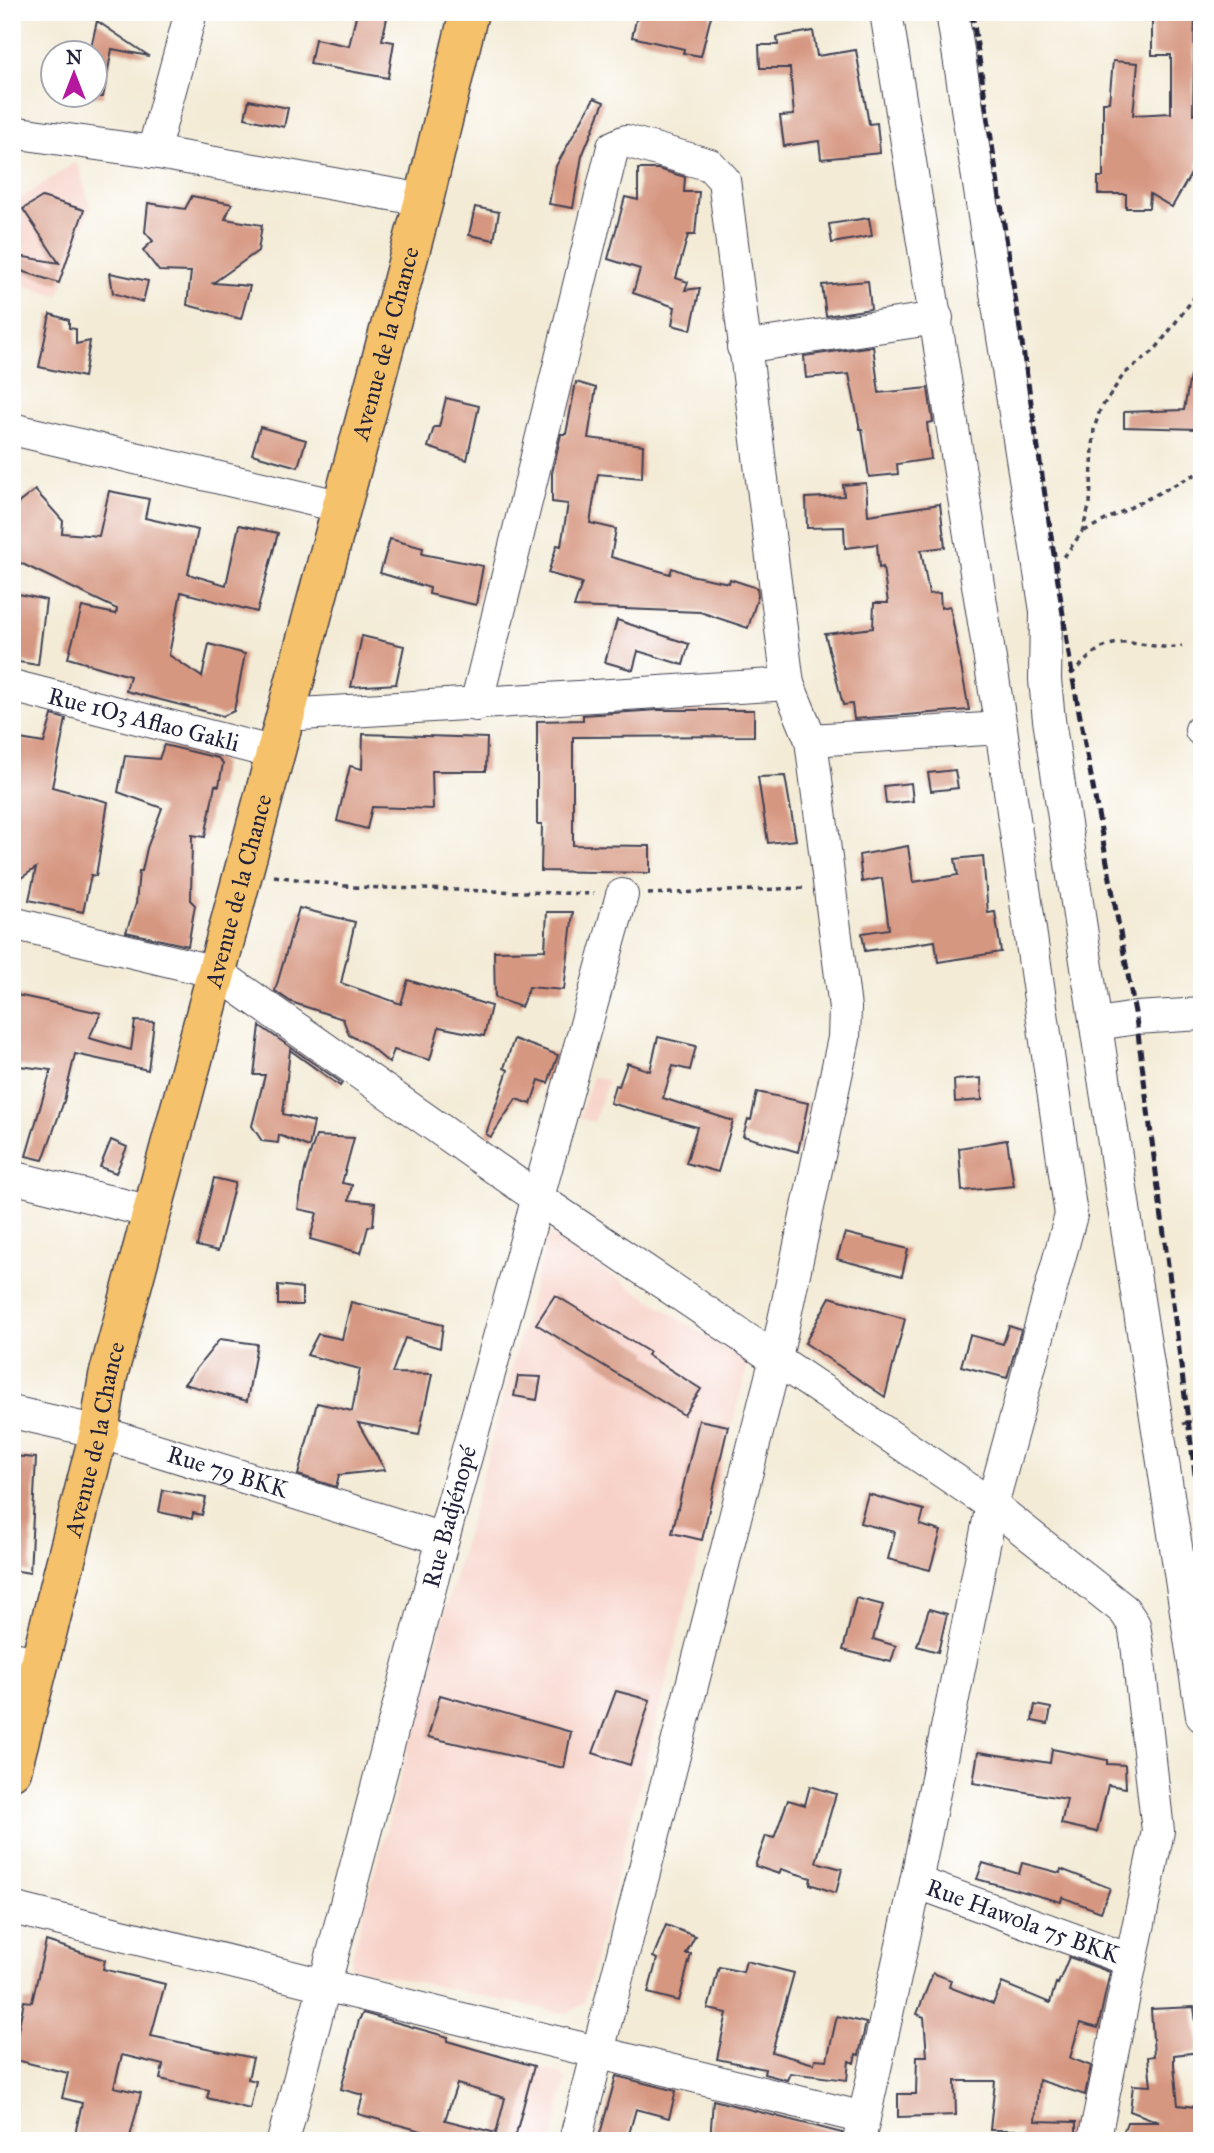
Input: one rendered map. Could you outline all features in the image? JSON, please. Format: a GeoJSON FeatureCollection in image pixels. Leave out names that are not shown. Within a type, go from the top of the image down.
{"type":"FeatureCollection","features":[{"type":"Feature","properties":{"kind":"main road","name":"Avenue de la Chance"},"geometry":{"type":"LineString","coordinates":[[12,1770],[26,1660],[99,1432],[108,1376],[424,200],[469,12]]}},
{"type":"Feature","properties":{"kind":"street"},"geometry":{"type":"LineString","coordinates":[[153,152],[191,12]]}},
{"type":"Feature","properties":{"kind":"street"},"geometry":{"type":"LineString","coordinates":[[12,1908],[597,2054],[861,2129],[916,1882],[992,1505],[1071,1215],[1001,728],[887,12]]}},
{"type":"Feature","properties":{"kind":"street"},"geometry":{"type":"LineString","coordinates":[[952,12],[1046,611],[1045,680],[1202,1716]]}},
{"type":"Feature","properties":{"kind":"street"},"geometry":{"type":"LineString","coordinates":[[12,132],[153,152],[424,200]]}},
{"type":"Feature","properties":{"kind":"street"},"geometry":{"type":"LineString","coordinates":[[476,705],[613,147],[626,141],[710,165],[720,172],[724,180],[743,347],[788,684],[811,740],[827,887],[845,1008],[844,1038],[776,1359],[575,2141]]}},
{"type":"Feature","properties":{"kind":"street"},"geometry":{"type":"LineString","coordinates":[[743,347],[937,317]]}},
{"type":"Feature","properties":{"kind":"street"},"geometry":{"type":"LineString","coordinates":[[12,429],[342,507]]}},
{"type":"Feature","properties":{"kind":"street"},"geometry":{"type":"LineString","coordinates":[[285,715],[788,684]]}},
{"type":"Feature","properties":{"kind":"street","name":"Rue 1O3 Aflao Gakli"},"geometry":{"type":"LineString","coordinates":[[12,686],[275,752]]}},
{"type":"Feature","properties":{"kind":"street"},"geometry":{"type":"LineString","coordinates":[[811,740],[1001,728]]}},
{"type":"Feature","properties":{"kind":"street","name":"Rue Badjénopé"},"geometry":{"type":"LineString","coordinates":[[283,2141],[443,1539],[622,895]]}},
{"type":"Feature","properties":{"kind":"street"},"geometry":{"type":"LineString","coordinates":[[12,923],[216,972],[539,1199],[992,1505],[1124,1610],[1134,1625],[1157,1796],[1158,1832],[1094,2141]]}},
{"type":"Feature","properties":{"kind":"street"},"geometry":{"type":"LineString","coordinates":[[1098,1024],[1136,1018],[1202,1014]]}},
{"type":"Feature","properties":{"kind":"street"},"geometry":{"type":"LineString","coordinates":[[12,1177],[151,1212]]}},
{"type":"Feature","properties":{"kind":"street","name":"Rue 79 BKK"},"geometry":{"type":"LineString","coordinates":[[12,1412],[99,1432],[443,1539]]}},
{"type":"Feature","properties":{"kind":"street","name":"Rue Hawola 75 BKK"},"geometry":{"type":"LineString","coordinates":[[916,1882],[1130,1960]]}},
{"type":"Feature","properties":{"kind":"path"},"geometry":{"type":"LineString","coordinates":[[1063,559],[1082,532],[1090,503],[1094,429],[1100,410],[1124,374],[1155,350],[1202,287]]}},
{"type":"Feature","properties":{"kind":"path"},"geometry":{"type":"LineString","coordinates":[[1082,532],[1202,471]]}},
{"type":"Feature","properties":{"kind":"path"},"geometry":{"type":"LineString","coordinates":[[1045,680],[1072,674],[1101,648],[1149,643],[1172,648],[1182,646]]}},
{"type":"Feature","properties":{"kind":"path"},"geometry":{"type":"LineString","coordinates":[[242,872],[353,887],[622,895],[827,887]]}},
{"type":"Feature","properties":{"kind":"shaded area"},"geometry":{"type":"Polygon","coordinates":[[[75,162],[80,170],[90,208],[59,295],[12,282],[12,205],[75,162]]]}},
{"type":"Feature","properties":{"kind":"shaded area"},"geometry":{"type":"Polygon","coordinates":[[[593,1076],[608,1081],[594,1122],[579,1118],[593,1076]]]}},
{"type":"Feature","properties":{"kind":"shaded area"},"geometry":{"type":"Polygon","coordinates":[[[548,1234],[748,1363],[584,2003],[567,2014],[349,1967],[548,1234]]]}},
{"type":"Feature","properties":{"kind":"shaded area"},"geometry":{"type":"Polygon","coordinates":[[[515,2061],[562,2074],[566,2082],[552,2141],[494,2141],[515,2061]]]}},
{"type":"Feature","properties":{"kind":"building"},"geometry":{"type":"Polygon","coordinates":[[[357,12],[387,18],[382,40],[394,42],[388,78],[310,64],[315,39],[349,46],[357,12]]]}},
{"type":"Feature","properties":{"kind":"building"},"geometry":{"type":"Polygon","coordinates":[[[638,12],[712,12],[701,56],[683,53],[684,49],[632,37],[638,12]]]}},
{"type":"Feature","properties":{"kind":"building"},"geometry":{"type":"Polygon","coordinates":[[[1152,12],[1195,12],[1193,114],[1199,114],[1202,125],[1202,162],[1198,161],[1198,173],[1192,172],[1172,207],[1150,194],[1149,208],[1126,208],[1126,194],[1098,194],[1098,177],[1103,177],[1103,102],[1109,102],[1113,61],[1138,63],[1133,115],[1171,113],[1171,55],[1152,55],[1152,12]]]}},
{"type":"Feature","properties":{"kind":"building"},"geometry":{"type":"Polygon","coordinates":[[[97,21],[149,56],[112,49],[108,70],[108,38],[93,38],[97,21]]]}},
{"type":"Feature","properties":{"kind":"building"},"geometry":{"type":"Polygon","coordinates":[[[813,31],[817,56],[856,50],[869,124],[877,123],[880,153],[821,159],[819,141],[784,146],[780,116],[794,115],[790,68],[760,68],[759,45],[778,45],[777,37],[813,31]]]}},
{"type":"Feature","properties":{"kind":"building"},"geometry":{"type":"Polygon","coordinates":[[[594,98],[604,102],[582,156],[573,208],[549,204],[556,166],[594,98]]]}},
{"type":"Feature","properties":{"kind":"building"},"geometry":{"type":"Polygon","coordinates":[[[249,100],[288,108],[284,127],[245,118],[249,100]]]}},
{"type":"Feature","properties":{"kind":"building"},"geometry":{"type":"Polygon","coordinates":[[[638,169],[658,169],[685,177],[684,192],[699,192],[695,235],[688,235],[676,278],[688,282],[685,290],[700,288],[691,330],[672,325],[675,307],[633,293],[640,269],[608,259],[625,197],[638,200],[638,169]]]}},
{"type":"Feature","properties":{"kind":"building"},"geometry":{"type":"Polygon","coordinates":[[[192,196],[232,204],[225,219],[262,225],[258,251],[213,283],[250,286],[241,319],[187,305],[191,272],[159,271],[143,250],[153,241],[145,232],[148,203],[185,209],[192,196]]]}},
{"type":"Feature","properties":{"kind":"building"},"geometry":{"type":"Polygon","coordinates":[[[42,197],[84,210],[59,283],[12,268],[12,255],[59,263],[23,209],[42,197]]]}},
{"type":"Feature","properties":{"kind":"building"},"geometry":{"type":"Polygon","coordinates":[[[475,207],[499,212],[494,240],[469,235],[475,207]]]}},
{"type":"Feature","properties":{"kind":"building"},"geometry":{"type":"Polygon","coordinates":[[[869,218],[872,236],[832,243],[829,224],[869,218]]]}},
{"type":"Feature","properties":{"kind":"building"},"geometry":{"type":"Polygon","coordinates":[[[110,273],[148,281],[143,302],[113,293],[110,273]]]}},
{"type":"Feature","properties":{"kind":"building"},"geometry":{"type":"Polygon","coordinates":[[[868,281],[871,309],[826,316],[822,285],[868,281]]]}},
{"type":"Feature","properties":{"kind":"building"},"geometry":{"type":"Polygon","coordinates":[[[50,314],[69,320],[69,328],[76,329],[76,344],[90,341],[84,377],[39,367],[50,314]]]}},
{"type":"Feature","properties":{"kind":"building"},"geometry":{"type":"Polygon","coordinates":[[[873,346],[879,393],[928,388],[933,422],[927,423],[931,459],[897,464],[898,474],[869,477],[862,429],[849,374],[806,378],[804,356],[873,346]]]}},
{"type":"Feature","properties":{"kind":"building"},"geometry":{"type":"Polygon","coordinates":[[[1190,376],[1201,377],[1199,429],[1124,427],[1124,412],[1184,410],[1190,376]]]}},
{"type":"Feature","properties":{"kind":"building"},"geometry":{"type":"Polygon","coordinates":[[[576,382],[596,388],[588,438],[643,445],[642,478],[598,474],[590,523],[616,529],[611,557],[670,574],[672,568],[690,575],[729,583],[730,579],[757,588],[758,596],[748,628],[700,612],[574,607],[582,583],[548,573],[557,545],[561,546],[568,504],[552,502],[552,473],[561,434],[566,434],[576,382]]]}},
{"type":"Feature","properties":{"kind":"building"},"geometry":{"type":"Polygon","coordinates":[[[446,398],[479,406],[467,460],[428,447],[434,427],[439,427],[446,398]]]}},
{"type":"Feature","properties":{"kind":"building"},"geometry":{"type":"Polygon","coordinates":[[[260,427],[306,440],[298,467],[252,454],[260,427]]]}},
{"type":"Feature","properties":{"kind":"building"},"geometry":{"type":"Polygon","coordinates":[[[866,483],[868,515],[940,504],[945,547],[921,550],[929,594],[940,593],[941,608],[950,606],[969,710],[854,719],[852,704],[843,705],[825,634],[873,628],[874,603],[888,603],[883,567],[879,568],[877,544],[845,548],[844,527],[807,528],[806,498],[844,496],[843,485],[866,483]]]}},
{"type":"Feature","properties":{"kind":"building"},"geometry":{"type":"Polygon","coordinates":[[[35,490],[63,521],[62,533],[99,536],[109,491],[149,499],[145,518],[198,530],[188,574],[226,585],[239,525],[278,533],[257,612],[181,592],[169,655],[202,677],[209,644],[245,654],[234,711],[223,716],[126,691],[130,676],[68,658],[82,607],[116,614],[117,609],[12,559],[12,508],[35,490]]]}},
{"type":"Feature","properties":{"kind":"building"},"geometry":{"type":"Polygon","coordinates":[[[390,539],[423,548],[422,554],[483,566],[476,605],[429,594],[430,588],[380,573],[390,539]]]}},
{"type":"Feature","properties":{"kind":"building"},"geometry":{"type":"Polygon","coordinates":[[[14,593],[46,600],[38,665],[12,661],[14,593]]]}},
{"type":"Feature","properties":{"kind":"building"},"geometry":{"type":"Polygon","coordinates":[[[617,620],[689,644],[683,665],[638,651],[633,670],[605,662],[617,620]]]}},
{"type":"Feature","properties":{"kind":"building"},"geometry":{"type":"Polygon","coordinates":[[[362,636],[404,646],[396,684],[351,687],[362,636]]]}},
{"type":"Feature","properties":{"kind":"building"},"geometry":{"type":"Polygon","coordinates":[[[658,710],[754,710],[754,736],[573,737],[573,845],[650,846],[650,873],[541,871],[542,824],[537,824],[537,721],[583,720],[583,715],[658,710]]]}},
{"type":"Feature","properties":{"kind":"building"},"geometry":{"type":"Polygon","coordinates":[[[52,715],[66,719],[52,787],[108,802],[96,876],[91,875],[83,912],[29,900],[36,868],[12,884],[14,738],[44,743],[52,715]]]}},
{"type":"Feature","properties":{"kind":"building"},"geometry":{"type":"Polygon","coordinates":[[[363,734],[487,738],[486,771],[432,771],[433,809],[372,807],[367,829],[337,821],[350,766],[362,769],[363,734]]]}},
{"type":"Feature","properties":{"kind":"building"},"geometry":{"type":"Polygon","coordinates":[[[164,745],[218,758],[223,763],[219,786],[215,785],[205,837],[192,835],[191,901],[195,905],[188,946],[126,932],[136,904],[139,871],[142,871],[147,848],[162,808],[118,792],[125,756],[159,759],[164,745]]]}},
{"type":"Feature","properties":{"kind":"building"},"geometry":{"type":"Polygon","coordinates":[[[955,770],[958,788],[931,791],[928,773],[955,770]]]}},
{"type":"Feature","properties":{"kind":"building"},"geometry":{"type":"Polygon","coordinates":[[[785,776],[796,840],[768,843],[758,777],[785,776]]]}},
{"type":"Feature","properties":{"kind":"building"},"geometry":{"type":"Polygon","coordinates":[[[911,783],[913,801],[886,804],[884,786],[911,783]]]}},
{"type":"Feature","properties":{"kind":"building"},"geometry":{"type":"Polygon","coordinates":[[[908,846],[913,882],[958,875],[955,859],[983,856],[988,913],[995,912],[1001,952],[938,962],[935,941],[865,951],[862,933],[889,929],[882,878],[862,882],[859,855],[908,846]]]}},
{"type":"Feature","properties":{"kind":"building"},"geometry":{"type":"Polygon","coordinates":[[[299,908],[355,922],[341,983],[401,1004],[408,980],[491,1006],[484,1036],[439,1027],[430,1060],[394,1050],[389,1063],[367,1044],[349,1035],[343,1019],[291,1002],[275,991],[299,908]]]}},
{"type":"Feature","properties":{"kind":"building"},"geometry":{"type":"Polygon","coordinates":[[[547,912],[573,912],[564,990],[529,987],[521,1007],[495,998],[494,951],[545,950],[547,912]]]}},
{"type":"Feature","properties":{"kind":"building"},"geometry":{"type":"Polygon","coordinates":[[[12,994],[101,1013],[89,1038],[131,1050],[135,1021],[154,1022],[148,1070],[75,1054],[64,1101],[43,1160],[26,1156],[51,1070],[12,1065],[12,994]]]}},
{"type":"Feature","properties":{"kind":"building"},"geometry":{"type":"Polygon","coordinates":[[[260,1026],[342,1083],[340,1086],[290,1050],[283,1114],[314,1122],[309,1147],[279,1135],[278,1143],[262,1141],[252,1126],[265,1075],[254,1075],[260,1026]]]}},
{"type":"Feature","properties":{"kind":"building"},"geometry":{"type":"Polygon","coordinates":[[[658,1037],[696,1046],[690,1070],[673,1066],[663,1098],[733,1121],[718,1172],[686,1163],[697,1127],[610,1103],[615,1085],[619,1086],[627,1063],[650,1071],[658,1037]]]}},
{"type":"Feature","properties":{"kind":"building"},"geometry":{"type":"Polygon","coordinates":[[[514,1039],[558,1055],[548,1083],[539,1080],[531,1104],[516,1099],[491,1137],[486,1134],[508,1070],[504,1068],[514,1039]]]}},
{"type":"Feature","properties":{"kind":"building"},"geometry":{"type":"Polygon","coordinates":[[[981,1078],[982,1100],[955,1102],[954,1080],[981,1078]]]}},
{"type":"Feature","properties":{"kind":"building"},"geometry":{"type":"Polygon","coordinates":[[[757,1092],[808,1103],[798,1152],[743,1136],[748,1119],[751,1120],[757,1092]]]}},
{"type":"Feature","properties":{"kind":"building"},"geometry":{"type":"Polygon","coordinates":[[[316,1136],[354,1138],[342,1183],[352,1185],[349,1200],[375,1203],[373,1226],[368,1227],[361,1253],[310,1239],[317,1213],[298,1209],[305,1170],[316,1136]]]}},
{"type":"Feature","properties":{"kind":"building"},"geometry":{"type":"Polygon","coordinates":[[[111,1140],[127,1147],[116,1173],[100,1167],[111,1140]]]}},
{"type":"Feature","properties":{"kind":"building"},"geometry":{"type":"Polygon","coordinates":[[[1007,1140],[1014,1186],[962,1191],[959,1148],[1007,1140]]]}},
{"type":"Feature","properties":{"kind":"building"},"geometry":{"type":"Polygon","coordinates":[[[214,1178],[235,1183],[218,1251],[197,1246],[214,1178]]]}},
{"type":"Feature","properties":{"kind":"building"},"geometry":{"type":"Polygon","coordinates":[[[845,1233],[908,1249],[902,1276],[837,1259],[845,1233]]]}},
{"type":"Feature","properties":{"kind":"building"},"geometry":{"type":"Polygon","coordinates":[[[278,1285],[302,1288],[302,1305],[278,1305],[278,1285]]]}},
{"type":"Feature","properties":{"kind":"building"},"geometry":{"type":"Polygon","coordinates":[[[555,1295],[649,1352],[647,1355],[701,1389],[684,1415],[536,1324],[555,1295]]]}},
{"type":"Feature","properties":{"kind":"building"},"geometry":{"type":"Polygon","coordinates":[[[830,1297],[905,1319],[885,1397],[805,1343],[830,1297]]]}},
{"type":"Feature","properties":{"kind":"building"},"geometry":{"type":"Polygon","coordinates":[[[351,1302],[443,1325],[440,1348],[405,1338],[392,1373],[432,1374],[419,1435],[358,1423],[385,1470],[339,1475],[336,1487],[298,1475],[317,1403],[352,1411],[360,1369],[307,1355],[318,1334],[342,1339],[351,1302]]]}},
{"type":"Feature","properties":{"kind":"building"},"geometry":{"type":"Polygon","coordinates":[[[1009,1326],[1021,1330],[1007,1378],[961,1366],[970,1335],[1003,1344],[1009,1326]]]}},
{"type":"Feature","properties":{"kind":"building"},"geometry":{"type":"Polygon","coordinates":[[[220,1339],[257,1344],[247,1401],[184,1384],[220,1339]]]}},
{"type":"Feature","properties":{"kind":"building"},"geometry":{"type":"Polygon","coordinates":[[[518,1376],[541,1377],[537,1400],[514,1396],[518,1376]]]}},
{"type":"Feature","properties":{"kind":"building"},"geometry":{"type":"Polygon","coordinates":[[[699,1420],[728,1426],[702,1540],[672,1533],[699,1420]]]}},
{"type":"Feature","properties":{"kind":"building"},"geometry":{"type":"Polygon","coordinates":[[[12,1456],[36,1458],[30,1573],[12,1570],[12,1456]]]}},
{"type":"Feature","properties":{"kind":"building"},"geometry":{"type":"Polygon","coordinates":[[[163,1490],[206,1498],[202,1515],[193,1513],[192,1519],[159,1512],[163,1490]]]}},
{"type":"Feature","properties":{"kind":"building"},"geometry":{"type":"Polygon","coordinates":[[[868,1494],[924,1510],[920,1525],[941,1531],[930,1570],[888,1559],[895,1532],[860,1523],[868,1494]]]}},
{"type":"Feature","properties":{"kind":"building"},"geometry":{"type":"Polygon","coordinates":[[[856,1598],[883,1605],[873,1639],[896,1646],[891,1662],[843,1650],[856,1598]]]}},
{"type":"Feature","properties":{"kind":"building"},"geometry":{"type":"Polygon","coordinates":[[[929,1609],[947,1614],[938,1652],[917,1646],[929,1609]]]}},
{"type":"Feature","properties":{"kind":"building"},"geometry":{"type":"Polygon","coordinates":[[[616,1691],[650,1700],[630,1765],[593,1753],[616,1691]]]}},
{"type":"Feature","properties":{"kind":"building"},"geometry":{"type":"Polygon","coordinates":[[[440,1695],[571,1732],[564,1768],[428,1737],[440,1695]]]}},
{"type":"Feature","properties":{"kind":"building"},"geometry":{"type":"Polygon","coordinates":[[[1035,1705],[1051,1708],[1048,1724],[1032,1721],[1035,1705]]]}},
{"type":"Feature","properties":{"kind":"building"},"geometry":{"type":"Polygon","coordinates":[[[1052,1749],[1107,1760],[1107,1764],[1125,1765],[1126,1788],[1108,1785],[1097,1832],[1061,1824],[1067,1799],[973,1783],[978,1752],[1050,1763],[1052,1749]]]}},
{"type":"Feature","properties":{"kind":"building"},"geometry":{"type":"Polygon","coordinates":[[[810,1786],[836,1794],[816,1862],[842,1869],[836,1893],[810,1884],[811,1878],[781,1869],[779,1874],[755,1866],[766,1836],[774,1838],[788,1800],[805,1805],[810,1786]]]}},
{"type":"Feature","properties":{"kind":"building"},"geometry":{"type":"Polygon","coordinates":[[[983,1863],[1019,1874],[1022,1863],[1060,1873],[1061,1869],[1110,1888],[1101,1912],[1062,1897],[1061,1902],[977,1879],[983,1863]]]}},
{"type":"Feature","properties":{"kind":"building"},"geometry":{"type":"Polygon","coordinates":[[[666,1925],[695,1936],[686,1954],[691,1954],[679,2001],[648,1993],[657,1959],[653,1957],[666,1925]]]}},
{"type":"Feature","properties":{"kind":"building"},"geometry":{"type":"Polygon","coordinates":[[[46,1941],[105,1960],[103,1969],[165,1984],[151,2036],[253,2058],[248,2079],[256,2081],[250,2109],[207,2098],[209,2090],[160,2079],[163,2065],[122,2055],[114,2087],[141,2093],[129,2141],[103,2141],[75,2134],[82,2103],[62,2098],[68,2073],[12,2059],[24,2001],[32,2002],[46,1941]]]}},
{"type":"Feature","properties":{"kind":"building"},"geometry":{"type":"Polygon","coordinates":[[[1069,1957],[1110,1972],[1098,2028],[1080,2023],[1070,2058],[1091,2066],[1085,2095],[1039,2080],[1035,2121],[1076,2122],[1076,2141],[1021,2141],[1021,2130],[990,2130],[995,2081],[955,2081],[956,2115],[898,2117],[898,2094],[916,2094],[917,2056],[927,2056],[924,2017],[917,2014],[933,1973],[951,1980],[949,1987],[993,2004],[1002,1983],[1050,2003],[1069,1957]]]}},
{"type":"Feature","properties":{"kind":"building"},"geometry":{"type":"Polygon","coordinates":[[[746,1961],[794,1973],[772,2052],[814,2064],[815,2059],[827,2060],[837,2016],[866,2023],[859,2055],[856,2054],[854,2063],[849,2061],[847,2080],[790,2073],[787,2080],[764,2074],[765,2069],[717,2059],[727,2013],[708,2009],[719,1967],[743,1972],[746,1961]]]}},
{"type":"Feature","properties":{"kind":"building"},"geometry":{"type":"Polygon","coordinates":[[[1194,2007],[1200,2052],[1174,2055],[1174,2065],[1178,2105],[1195,2107],[1197,2141],[1138,2141],[1122,2136],[1127,2122],[1159,2122],[1130,2111],[1133,2085],[1151,2086],[1148,2057],[1154,2056],[1151,2009],[1194,2007]]]}},
{"type":"Feature","properties":{"kind":"building"},"geometry":{"type":"Polygon","coordinates":[[[363,2013],[448,2037],[447,2041],[534,2066],[514,2141],[459,2141],[358,2114],[363,2095],[341,2089],[363,2013]],[[457,2084],[445,2120],[496,2133],[505,2098],[457,2084]]]}},
{"type":"Feature","properties":{"kind":"building"},"geometry":{"type":"Polygon","coordinates":[[[616,2076],[676,2091],[669,2118],[636,2109],[627,2141],[598,2141],[616,2076]]]}},
{"type":"Feature","properties":{"kind":"building"},"geometry":{"type":"Polygon","coordinates":[[[713,2100],[842,2133],[841,2141],[710,2141],[713,2100]]]}},
{"type":"Feature","properties":{"kind":"railway"},"geometry":{"type":"LineString","coordinates":[[972,12],[1072,674],[1136,1018],[1202,1528]]}}]}
